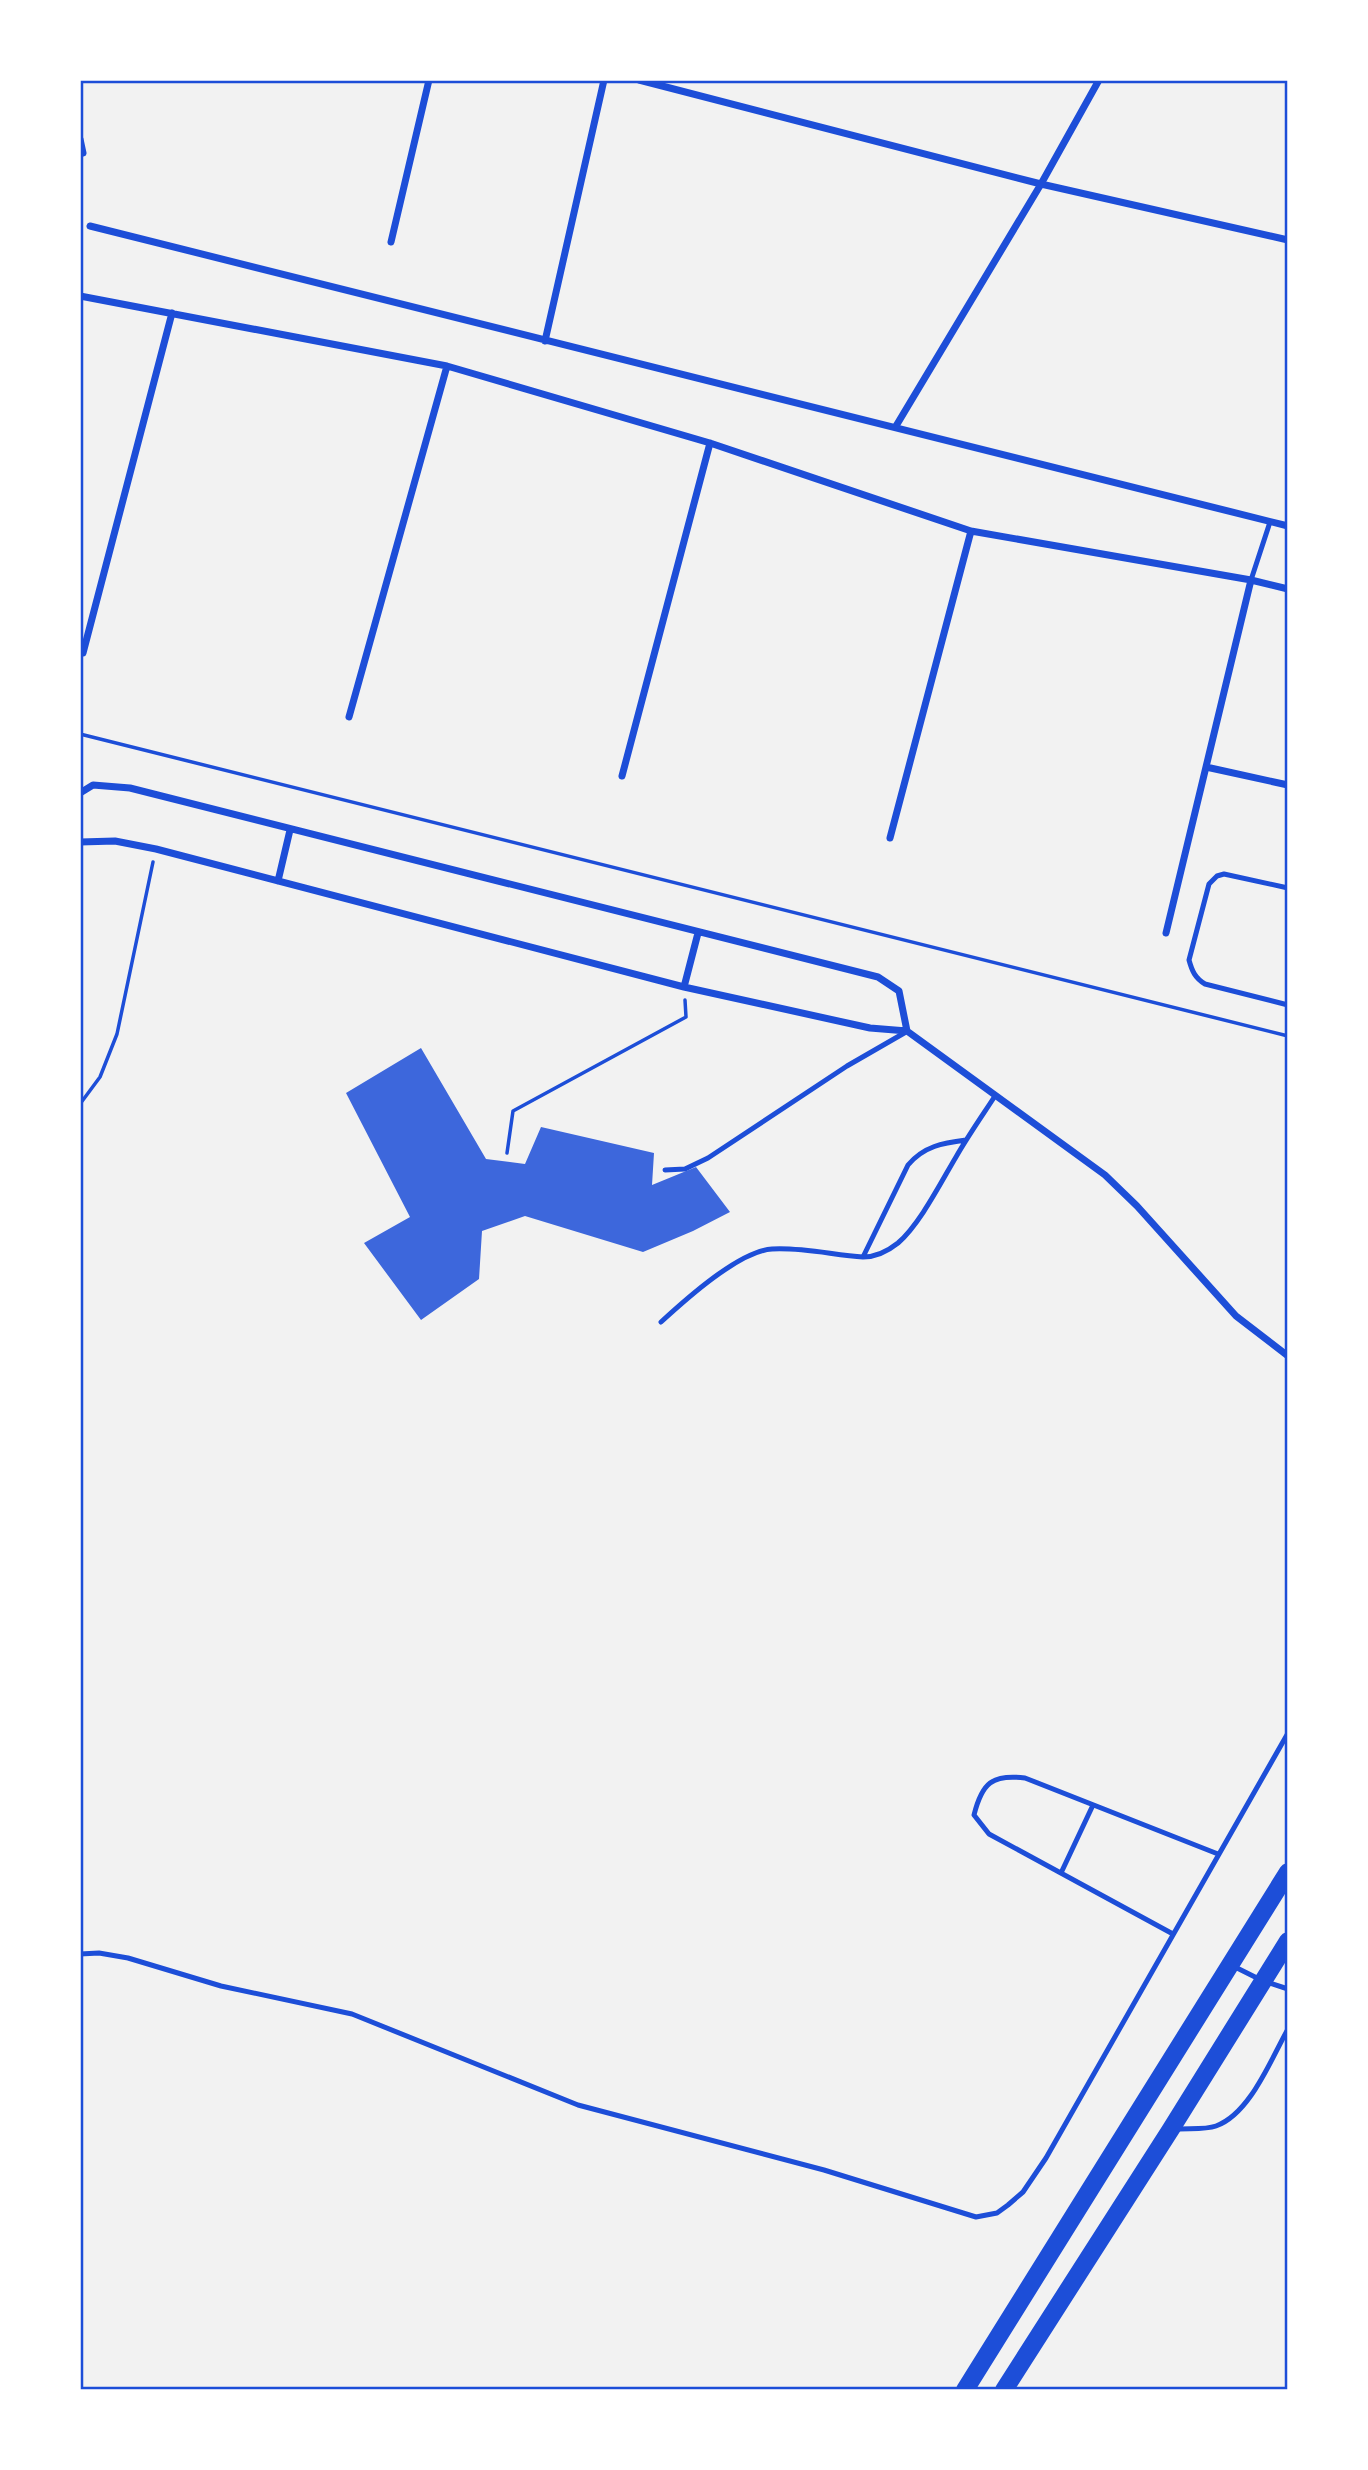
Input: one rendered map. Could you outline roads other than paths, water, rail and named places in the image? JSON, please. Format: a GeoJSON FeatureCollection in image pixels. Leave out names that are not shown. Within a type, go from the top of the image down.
{"type":"FeatureCollection","features":[{"type":"Feature","properties":{"kind":"main road"},"geometry":{"type":"LineString","coordinates":[[965,2389],[1287,1872]]}},
{"type":"Feature","properties":{"kind":"main road"},"geometry":{"type":"LineString","coordinates":[[1004,2389],[1171,2129],[1287,1941]]}},
{"type":"Feature","properties":{"kind":"street"},"geometry":{"type":"LineString","coordinates":[[391,242],[429,80]]}},
{"type":"Feature","properties":{"kind":"street"},"geometry":{"type":"LineString","coordinates":[[545,341],[604,80]]}},
{"type":"Feature","properties":{"kind":"street"},"geometry":{"type":"LineString","coordinates":[[639,80],[1041,184],[1287,240]]}},
{"type":"Feature","properties":{"kind":"street"},"geometry":{"type":"LineString","coordinates":[[896,426],[1041,184],[1099,80]]}},
{"type":"Feature","properties":{"kind":"street"},"geometry":{"type":"LineString","coordinates":[[80,139],[83,153]]}},
{"type":"Feature","properties":{"kind":"street"},"geometry":{"type":"LineString","coordinates":[[90,226],[1287,526]]}},
{"type":"Feature","properties":{"kind":"street"},"geometry":{"type":"LineString","coordinates":[[80,296],[447,366],[710,443],[971,531],[1251,580],[1287,589]]}},
{"type":"Feature","properties":{"kind":"street"},"geometry":{"type":"LineString","coordinates":[[83,653],[172,313]]}},
{"type":"Feature","properties":{"kind":"street"},"geometry":{"type":"LineString","coordinates":[[349,718],[447,366]]}},
{"type":"Feature","properties":{"kind":"street"},"geometry":{"type":"LineString","coordinates":[[622,776],[710,443]]}},
{"type":"Feature","properties":{"kind":"street"},"geometry":{"type":"LineString","coordinates":[[890,838],[971,531]]}},
{"type":"Feature","properties":{"kind":"street"},"geometry":{"type":"LineString","coordinates":[[1166,933],[1251,580]]}},
{"type":"Feature","properties":{"kind":"street"},"geometry":{"type":"LineString","coordinates":[[1206,767],[1287,785]]}},
{"type":"Feature","properties":{"kind":"street"},"geometry":{"type":"LineString","coordinates":[[81,794],[93,785],[130,788],[878,977],[899,992],[907,1031]]}},
{"type":"Feature","properties":{"kind":"street"},"geometry":{"type":"LineString","coordinates":[[278,881],[290,830]]}},
{"type":"Feature","properties":{"kind":"street"},"geometry":{"type":"LineString","coordinates":[[80,842],[115,841],[156,849],[684,988],[870,1028],[907,1031],[1117,1186],[1236,1316],[1287,1356]]}},
{"type":"Feature","properties":{"kind":"street"},"geometry":{"type":"LineString","coordinates":[[684,988],[698,933]]}},
{"type":"Feature","properties":{"kind":"lane"},"geometry":{"type":"LineString","coordinates":[[1251,580],[1270,522]]}},
{"type":"Feature","properties":{"kind":"lane"},"geometry":{"type":"LineString","coordinates":[[1287,888],[1224,874],[1217,876],[1209,884],[1189,960],[1198,980],[1205,984],[1287,1005]]}},
{"type":"Feature","properties":{"kind":"lane"},"geometry":{"type":"LineString","coordinates":[[665,1170],[685,1169],[708,1158],[846,1066],[907,1031]]}},
{"type":"Feature","properties":{"kind":"lane"},"geometry":{"type":"LineString","coordinates":[[661,1322],[689,1296],[728,1269],[761,1251],[790,1249],[863,1257],[878,1254],[900,1242],[934,1195],[995,1096]]}},
{"type":"Feature","properties":{"kind":"lane"},"geometry":{"type":"LineString","coordinates":[[863,1257],[908,1165],[915,1157],[940,1143],[966,1140]]}},
{"type":"Feature","properties":{"kind":"lane"},"geometry":{"type":"LineString","coordinates":[[80,1954],[99,1953],[128,1958],[221,1986],[352,2014],[579,2105],[824,2170],[976,2217],[998,2213],[1023,2192],[1046,2158],[1287,1733]]}},
{"type":"Feature","properties":{"kind":"lane"},"geometry":{"type":"LineString","coordinates":[[1174,1934],[996,1838],[982,1827],[974,1815],[979,1795],[988,1783],[1008,1776],[1026,1778],[1218,1854]]}},
{"type":"Feature","properties":{"kind":"lane"},"geometry":{"type":"LineString","coordinates":[[1061,1873],[1093,1805]]}},
{"type":"Feature","properties":{"kind":"lane"},"geometry":{"type":"LineString","coordinates":[[1231,1965],[1263,1981],[1287,1989]]}},
{"type":"Feature","properties":{"kind":"lane"},"geometry":{"type":"LineString","coordinates":[[1171,2129],[1215,2127],[1234,2116],[1253,2092],[1287,2029]]}}]}
